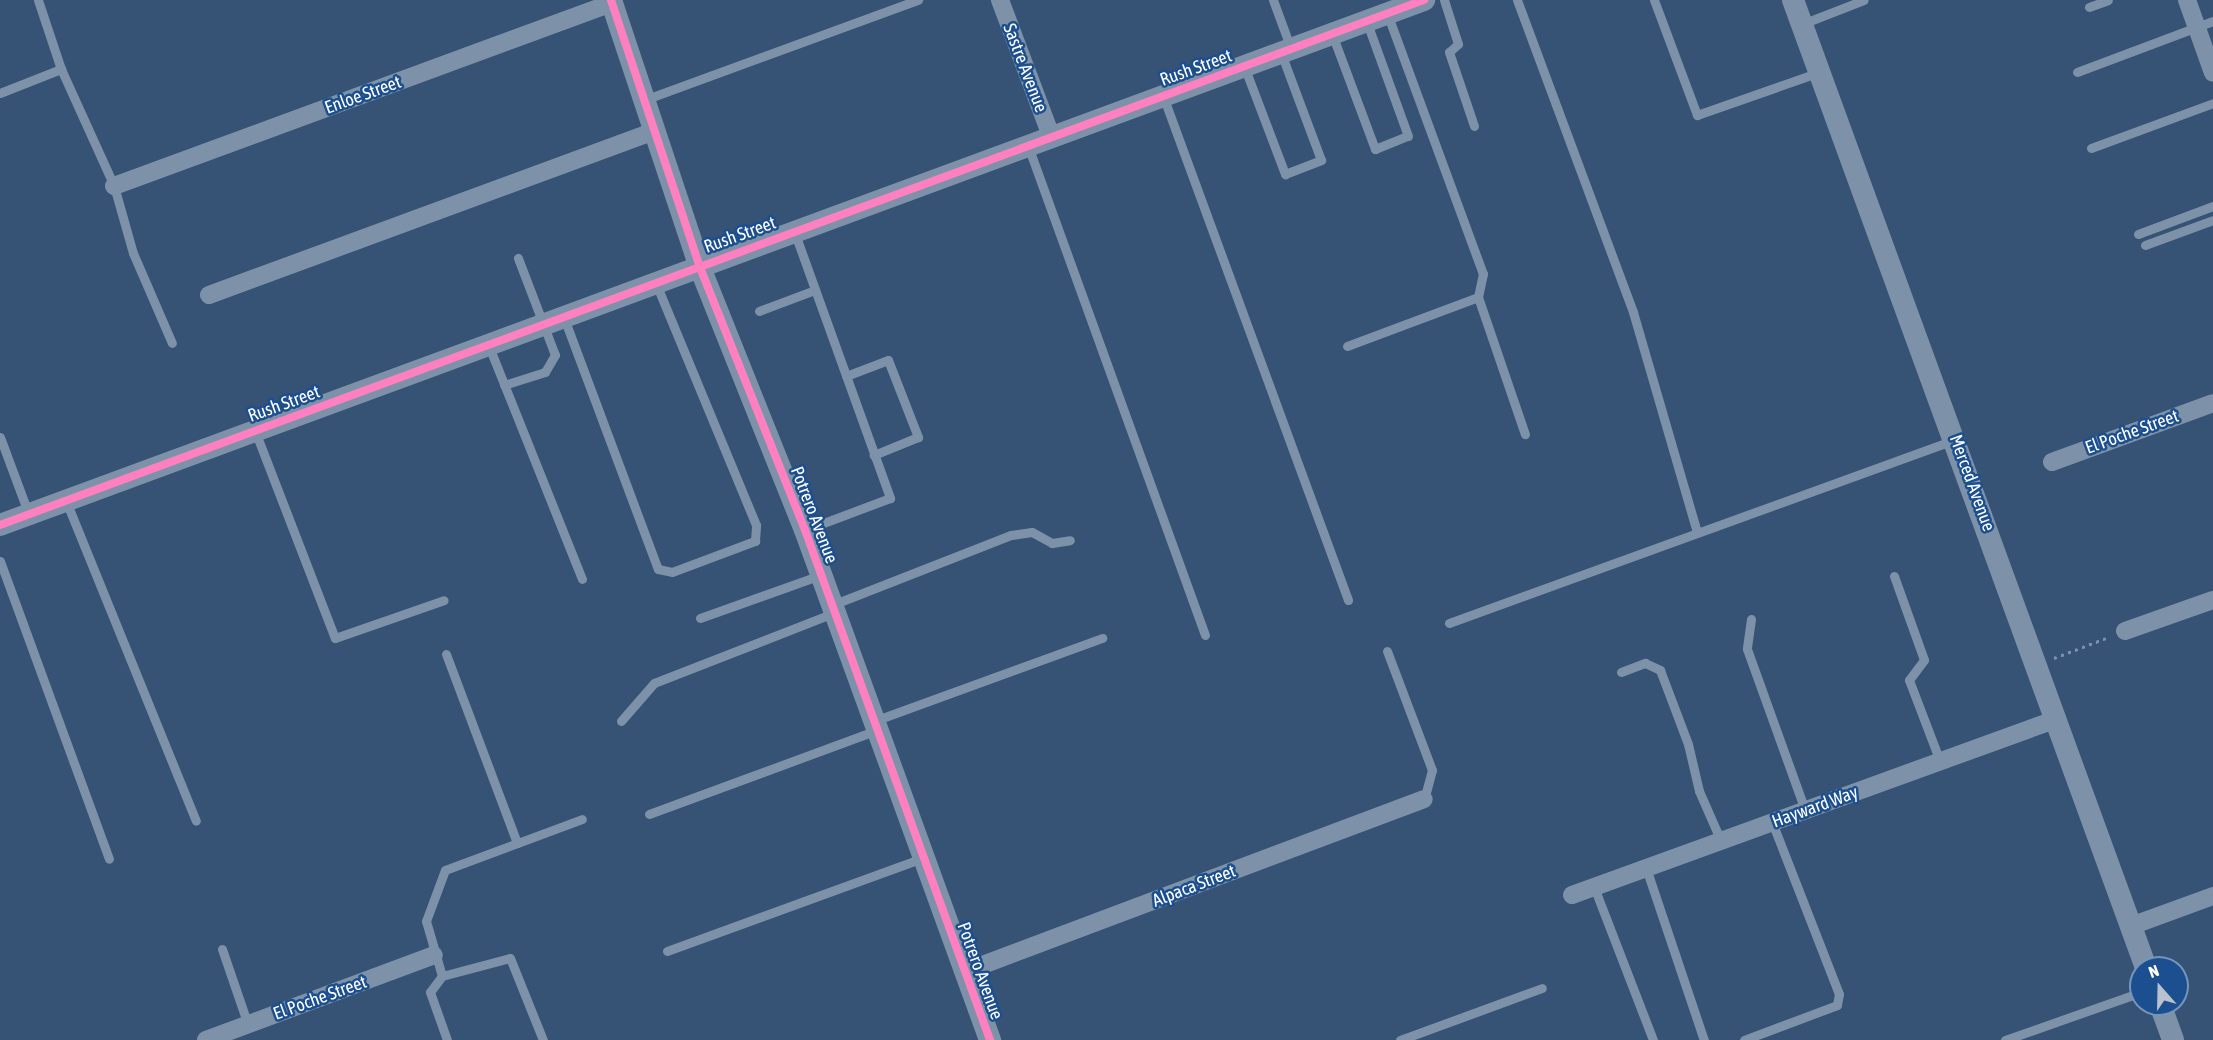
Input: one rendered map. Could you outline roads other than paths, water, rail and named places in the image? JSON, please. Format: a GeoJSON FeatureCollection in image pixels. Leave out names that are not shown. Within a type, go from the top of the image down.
{"type":"FeatureCollection","features":[{"type":"Feature","properties":{"kind":"street","name":"Sastre Avenue"},"geometry":{"type":"LineString","coordinates":[[999,0],[1051,136]]}},
{"type":"Feature","properties":{"kind":"street","name":"Rush Street"},"geometry":{"type":"LineString","coordinates":[[0,525],[655,281],[1332,34],[1383,12],[1424,0]]}},
{"type":"Feature","properties":{"kind":"street","name":"Merced Avenue"},"geometry":{"type":"LineString","coordinates":[[1793,0],[2038,664],[2142,956]]}},
{"type":"Feature","properties":{"kind":"street"},"geometry":{"type":"LineString","coordinates":[[2187,0],[2205,24],[2213,73]]}},
{"type":"Feature","properties":{"kind":"street","name":"Potrero Avenue"},"geometry":{"type":"LineString","coordinates":[[611,2],[641,101],[699,266],[805,531],[990,1040]]}},
{"type":"Feature","properties":{"kind":"street","name":"Enloe Street"},"geometry":{"type":"LineString","coordinates":[[114,186],[611,2]]}},
{"type":"Feature","properties":{"kind":"street"},"geometry":{"type":"LineString","coordinates":[[209,295],[653,132]]}},
{"type":"Feature","properties":{"kind":"street","name":"El Poche Street"},"geometry":{"type":"LineString","coordinates":[[2052,462],[2213,403]]}},
{"type":"Feature","properties":{"kind":"street"},"geometry":{"type":"LineString","coordinates":[[2125,631],[2213,600]]}},
{"type":"Feature","properties":{"kind":"street","name":"Hayward Way"},"geometry":{"type":"LineString","coordinates":[[1572,895],[2057,719]]}},
{"type":"Feature","properties":{"kind":"street","name":"Alpaca Street"},"geometry":{"type":"LineString","coordinates":[[964,972],[1425,799]]}},
{"type":"Feature","properties":{"kind":"street"},"geometry":{"type":"LineString","coordinates":[[2131,926],[2213,896]]}},
{"type":"Feature","properties":{"kind":"street","name":"El Poche Street"},"geometry":{"type":"LineString","coordinates":[[206,1040],[434,955]]}},
{"type":"Feature","properties":{"kind":"street"},"geometry":{"type":"LineString","coordinates":[[2164,1016],[2173,1040]]}},
{"type":"Feature","properties":{"kind":"lane"},"geometry":{"type":"LineString","coordinates":[[38,0],[61,69],[114,186],[133,254],[172,343]]}},
{"type":"Feature","properties":{"kind":"lane"},"geometry":{"type":"LineString","coordinates":[[641,101],[918,0]]}},
{"type":"Feature","properties":{"kind":"lane"},"geometry":{"type":"LineString","coordinates":[[1244,66],[1285,174],[1321,160],[1286,51],[1273,0]]}},
{"type":"Feature","properties":{"kind":"lane"},"geometry":{"type":"LineString","coordinates":[[1444,0],[1458,44],[1449,52],[1474,126]]}},
{"type":"Feature","properties":{"kind":"lane"},"geometry":{"type":"LineString","coordinates":[[1517,0],[1633,312],[1697,533]]}},
{"type":"Feature","properties":{"kind":"lane"},"geometry":{"type":"LineString","coordinates":[[1654,0],[1697,114],[1820,72]]}},
{"type":"Feature","properties":{"kind":"lane"},"geometry":{"type":"LineString","coordinates":[[1802,24],[1864,0]]}},
{"type":"Feature","properties":{"kind":"lane"},"geometry":{"type":"LineString","coordinates":[[2089,7],[2108,0]]}},
{"type":"Feature","properties":{"kind":"lane"},"geometry":{"type":"LineString","coordinates":[[1332,34],[1375,149],[1408,136],[1383,12]]}},
{"type":"Feature","properties":{"kind":"lane"},"geometry":{"type":"LineString","coordinates":[[1383,12],[1483,274],[1478,297],[1525,434]]}},
{"type":"Feature","properties":{"kind":"lane"},"geometry":{"type":"LineString","coordinates":[[2078,72],[2205,24]]}},
{"type":"Feature","properties":{"kind":"lane"},"geometry":{"type":"LineString","coordinates":[[0,93],[61,69]]}},
{"type":"Feature","properties":{"kind":"lane"},"geometry":{"type":"LineString","coordinates":[[1164,96],[1348,600]]}},
{"type":"Feature","properties":{"kind":"lane"},"geometry":{"type":"LineString","coordinates":[[2091,148],[2213,103]]}},
{"type":"Feature","properties":{"kind":"lane"},"geometry":{"type":"LineString","coordinates":[[1028,146],[1205,635]]}},
{"type":"Feature","properties":{"kind":"lane"},"geometry":{"type":"LineString","coordinates":[[2138,234],[2213,206]]}},
{"type":"Feature","properties":{"kind":"lane"},"geometry":{"type":"LineString","coordinates":[[2145,245],[2213,220]]}},
{"type":"Feature","properties":{"kind":"lane"},"geometry":{"type":"LineString","coordinates":[[794,231],[890,498],[805,531]]}},
{"type":"Feature","properties":{"kind":"lane"},"geometry":{"type":"LineString","coordinates":[[518,258],[554,320],[616,458],[658,569],[672,572],[756,541],[756,525],[655,281]]}},
{"type":"Feature","properties":{"kind":"lane"},"geometry":{"type":"LineString","coordinates":[[759,311],[815,290]]}},
{"type":"Feature","properties":{"kind":"lane"},"geometry":{"type":"LineString","coordinates":[[1347,346],[1478,297]]}},
{"type":"Feature","properties":{"kind":"lane"},"geometry":{"type":"LineString","coordinates":[[504,385],[545,372],[554,363],[554,320]]}},
{"type":"Feature","properties":{"kind":"lane"},"geometry":{"type":"LineString","coordinates":[[488,344],[582,579]]}},
{"type":"Feature","properties":{"kind":"lane"},"geometry":{"type":"LineString","coordinates":[[846,376],[888,360],[918,437],[874,455]]}},
{"type":"Feature","properties":{"kind":"lane"},"geometry":{"type":"LineString","coordinates":[[255,431],[335,638],[444,600]]}},
{"type":"Feature","properties":{"kind":"lane"},"geometry":{"type":"LineString","coordinates":[[0,437],[29,515]]}},
{"type":"Feature","properties":{"kind":"lane"},"geometry":{"type":"LineString","coordinates":[[1449,623],[1955,440]]}},
{"type":"Feature","properties":{"kind":"lane"},"geometry":{"type":"LineString","coordinates":[[66,501],[196,821]]}},
{"type":"Feature","properties":{"kind":"lane"},"geometry":{"type":"LineString","coordinates":[[621,721],[654,683],[1011,535],[1032,532],[1052,543],[1070,540]]}},
{"type":"Feature","properties":{"kind":"lane"},"geometry":{"type":"LineString","coordinates":[[0,561],[109,859]]}},
{"type":"Feature","properties":{"kind":"lane"},"geometry":{"type":"LineString","coordinates":[[700,618],[821,575]]}},
{"type":"Feature","properties":{"kind":"lane"},"geometry":{"type":"LineString","coordinates":[[1894,576],[1924,660],[1909,680],[1940,761]]}},
{"type":"Feature","properties":{"kind":"lane"},"geometry":{"type":"LineString","coordinates":[[1751,619],[1747,649],[1805,810]]}},
{"type":"Feature","properties":{"kind":"lane"},"geometry":{"type":"LineString","coordinates":[[649,814],[1102,638]]}},
{"type":"Feature","properties":{"kind":"lane"},"geometry":{"type":"LineString","coordinates":[[1387,651],[1432,770],[1425,799]]}},
{"type":"Feature","properties":{"kind":"lane"},"geometry":{"type":"LineString","coordinates":[[446,654],[517,843]]}},
{"type":"Feature","properties":{"kind":"lane"},"geometry":{"type":"LineString","coordinates":[[1621,672],[1645,663],[1660,669],[1699,791],[1721,841]]}},
{"type":"Feature","properties":{"kind":"lane"},"geometry":{"type":"LineString","coordinates":[[442,976],[434,955],[426,921],[445,870],[582,819]]}},
{"type":"Feature","properties":{"kind":"lane"},"geometry":{"type":"LineString","coordinates":[[1744,1040],[1837,1005],[1839,994],[1772,822]]}},
{"type":"Feature","properties":{"kind":"lane"},"geometry":{"type":"LineString","coordinates":[[667,951],[923,858]]}},
{"type":"Feature","properties":{"kind":"lane"},"geometry":{"type":"LineString","coordinates":[[1646,868],[1704,1040]]}},
{"type":"Feature","properties":{"kind":"lane"},"geometry":{"type":"LineString","coordinates":[[1594,887],[1653,1040]]}},
{"type":"Feature","properties":{"kind":"lane"},"geometry":{"type":"LineString","coordinates":[[222,949],[248,1025]]}},
{"type":"Feature","properties":{"kind":"lane"},"geometry":{"type":"LineString","coordinates":[[447,1040],[430,992],[442,976],[510,958],[543,1040]]}},
{"type":"Feature","properties":{"kind":"lane"},"geometry":{"type":"LineString","coordinates":[[1400,1040],[1542,988]]}},
{"type":"Feature","properties":{"kind":"lane"},"geometry":{"type":"LineString","coordinates":[[2005,1040],[2129,996]]}}]}
